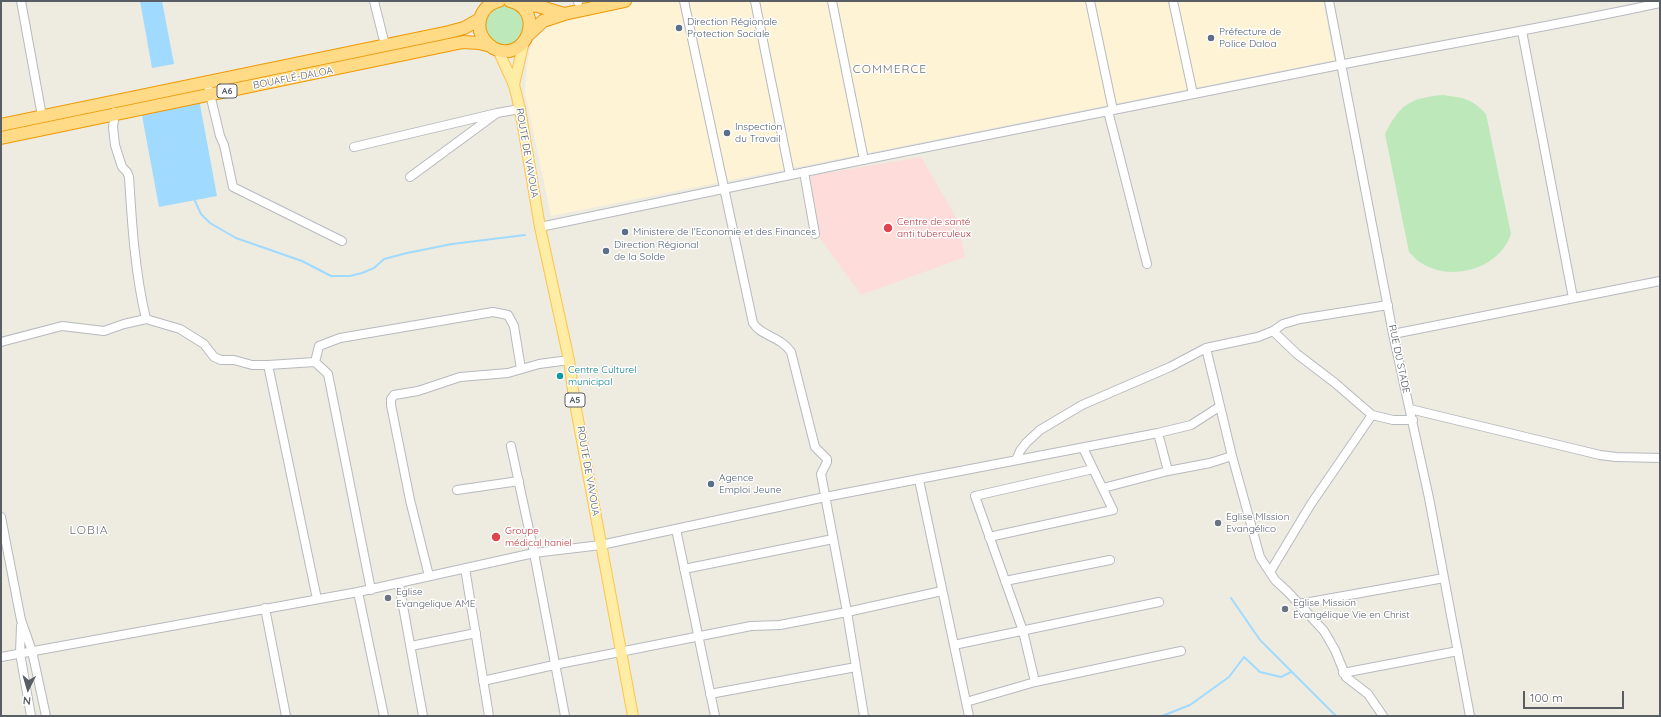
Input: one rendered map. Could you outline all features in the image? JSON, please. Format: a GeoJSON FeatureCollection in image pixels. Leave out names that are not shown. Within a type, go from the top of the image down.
{"type":"FeatureCollection","features":[{"type":"Feature","properties":{"kind":"highway","name":"BOUAFLÉ-DALOA"},"geometry":{"type":"LineString","coordinates":[[1,125],[464,28],[491,4],[499,1]]}},
{"type":"Feature","properties":{"kind":"highway"},"geometry":{"type":"LineString","coordinates":[[485,9],[481,34],[486,43],[494,48],[512,50],[544,22],[590,4],[625,1]]}},
{"type":"Feature","properties":{"kind":"highway"},"geometry":{"type":"LineString","coordinates":[[514,2],[538,6],[564,14]]}},
{"type":"Feature","properties":{"kind":"highway"},"geometry":{"type":"LineString","coordinates":[[514,2],[526,11],[530,20],[526,38]]}},
{"type":"Feature","properties":{"kind":"highway","name":"BOUAFLÉ-DALOA"},"geometry":{"type":"LineString","coordinates":[[1,138],[464,42],[479,43],[494,48]]}},
{"type":"Feature","properties":{"kind":"main road","name":"A5"},"geometry":{"type":"LineString","coordinates":[[514,85],[526,38]]}},
{"type":"Feature","properties":{"kind":"main road","name":"A5"},"geometry":{"type":"LineString","coordinates":[[494,48],[514,85]]}},
{"type":"Feature","properties":{"kind":"main road","name":"ROUTE DE VAVOUA"},"geometry":{"type":"LineString","coordinates":[[514,85],[520,109],[540,226],[569,360],[574,398],[633,716]]}},
{"type":"Feature","properties":{"kind":"street"},"geometry":{"type":"LineString","coordinates":[[21,1],[42,116]]}},
{"type":"Feature","properties":{"kind":"street"},"geometry":{"type":"LineString","coordinates":[[374,1],[385,45]]}},
{"type":"Feature","properties":{"kind":"street"},"geometry":{"type":"LineString","coordinates":[[684,1],[753,324],[756,328],[786,344],[791,352],[815,447],[827,459],[821,474],[847,612],[864,716]]}},
{"type":"Feature","properties":{"kind":"street"},"geometry":{"type":"LineString","coordinates":[[755,1],[790,175]]}},
{"type":"Feature","properties":{"kind":"street"},"geometry":{"type":"LineString","coordinates":[[832,1],[864,160]]}},
{"type":"Feature","properties":{"kind":"street"},"geometry":{"type":"LineString","coordinates":[[1090,1],[1111,111],[1146,264]]}},
{"type":"Feature","properties":{"kind":"street"},"geometry":{"type":"LineString","coordinates":[[1173,1],[1193,94]]}},
{"type":"Feature","properties":{"kind":"street","name":"RUE DU STADE"},"geometry":{"type":"LineString","coordinates":[[1329,1],[1393,334],[1413,420],[1470,716]]}},
{"type":"Feature","properties":{"kind":"street"},"geometry":{"type":"LineString","coordinates":[[540,226],[1342,64],[1522,31],[1648,3],[1660,3]]}},
{"type":"Feature","properties":{"kind":"street"},"geometry":{"type":"LineString","coordinates":[[1522,31],[1573,298]]}},
{"type":"Feature","properties":{"kind":"street"},"geometry":{"type":"LineString","coordinates":[[205,82],[211,94],[233,187],[342,240]]}},
{"type":"Feature","properties":{"kind":"street"},"geometry":{"type":"LineString","coordinates":[[114,101],[115,114],[113,127],[115,145],[122,166],[129,177],[140,297],[146,319]]}},
{"type":"Feature","properties":{"kind":"street"},"geometry":{"type":"LineString","coordinates":[[354,147],[497,113],[520,109]]}},
{"type":"Feature","properties":{"kind":"street"},"geometry":{"type":"LineString","coordinates":[[410,177],[497,113]]}},
{"type":"Feature","properties":{"kind":"street"},"geometry":{"type":"LineString","coordinates":[[804,172],[815,234]]}},
{"type":"Feature","properties":{"kind":"street"},"geometry":{"type":"LineString","coordinates":[[1393,334],[1660,281]]}},
{"type":"Feature","properties":{"kind":"street"},"geometry":{"type":"LineString","coordinates":[[1016,460],[1026,443],[1040,430],[1082,405],[1156,374],[1206,348],[1258,337],[1273,331],[1283,324],[1300,319],[1388,304]]}},
{"type":"Feature","properties":{"kind":"street"},"geometry":{"type":"LineString","coordinates":[[315,362],[319,346],[340,338],[493,312],[508,315],[514,326],[521,369]]}},
{"type":"Feature","properties":{"kind":"street"},"geometry":{"type":"LineString","coordinates":[[1,342],[62,326],[104,331],[124,324],[146,319],[180,329],[204,344],[214,357],[221,360],[234,360],[252,365],[315,362],[328,374],[371,590]]}},
{"type":"Feature","properties":{"kind":"street"},"geometry":{"type":"LineString","coordinates":[[1273,331],[1297,354],[1335,383],[1372,416],[1393,420],[1413,420]]}},
{"type":"Feature","properties":{"kind":"street"},"geometry":{"type":"LineString","coordinates":[[1206,348],[1232,456],[1260,557],[1274,580],[1324,631],[1335,650],[1343,673],[1346,677],[1368,694],[1383,716]]}},
{"type":"Feature","properties":{"kind":"street"},"geometry":{"type":"LineString","coordinates":[[429,576],[410,500],[391,399],[394,395],[418,391],[460,377],[508,373],[538,364],[569,360]]}},
{"type":"Feature","properties":{"kind":"street"},"geometry":{"type":"LineString","coordinates":[[268,365],[318,599]]}},
{"type":"Feature","properties":{"kind":"street"},"geometry":{"type":"LineString","coordinates":[[1,657],[371,590],[534,553],[601,545],[825,497],[1158,433],[1192,425],[1220,407]]}},
{"type":"Feature","properties":{"kind":"street"},"geometry":{"type":"LineString","coordinates":[[1410,409],[1600,454],[1616,457],[1660,458]]}},
{"type":"Feature","properties":{"kind":"street"},"geometry":{"type":"LineString","coordinates":[[1270,572],[1310,504],[1372,416]]}},
{"type":"Feature","properties":{"kind":"street"},"geometry":{"type":"LineString","coordinates":[[1158,433],[1168,471]]}},
{"type":"Feature","properties":{"kind":"street"},"geometry":{"type":"LineString","coordinates":[[511,446],[534,553],[554,665],[565,716]]}},
{"type":"Feature","properties":{"kind":"street"},"geometry":{"type":"LineString","coordinates":[[989,537],[1112,511],[1113,509],[1103,488],[1082,448]]}},
{"type":"Feature","properties":{"kind":"street"},"geometry":{"type":"LineString","coordinates":[[1103,488],[1168,471],[1210,463],[1232,456]]}},
{"type":"Feature","properties":{"kind":"street"},"geometry":{"type":"LineString","coordinates":[[1035,682],[1023,631],[975,497],[976,495],[1093,468]]}},
{"type":"Feature","properties":{"kind":"street"},"geometry":{"type":"LineString","coordinates":[[918,480],[969,716]]}},
{"type":"Feature","properties":{"kind":"street"},"geometry":{"type":"LineString","coordinates":[[457,490],[519,481]]}},
{"type":"Feature","properties":{"kind":"street"},"geometry":{"type":"LineString","coordinates":[[1,517],[21,620],[32,651],[46,716]]}},
{"type":"Feature","properties":{"kind":"street"},"geometry":{"type":"LineString","coordinates":[[676,529],[715,716]]}},
{"type":"Feature","properties":{"kind":"street"},"geometry":{"type":"LineString","coordinates":[[684,570],[833,539]]}},
{"type":"Feature","properties":{"kind":"street"},"geometry":{"type":"LineString","coordinates":[[1005,581],[1110,560]]}},
{"type":"Feature","properties":{"kind":"street"},"geometry":{"type":"LineString","coordinates":[[465,568],[489,716]]}},
{"type":"Feature","properties":{"kind":"street"},"geometry":{"type":"LineString","coordinates":[[1299,604],[1444,578]]}},
{"type":"Feature","properties":{"kind":"street"},"geometry":{"type":"LineString","coordinates":[[399,584],[423,716]]}},
{"type":"Feature","properties":{"kind":"street"},"geometry":{"type":"LineString","coordinates":[[483,681],[621,651],[751,626],[780,625],[942,591]]}},
{"type":"Feature","properties":{"kind":"street"},"geometry":{"type":"LineString","coordinates":[[358,592],[384,716]]}},
{"type":"Feature","properties":{"kind":"street"},"geometry":{"type":"LineString","coordinates":[[954,645],[1159,602]]}},
{"type":"Feature","properties":{"kind":"street"},"geometry":{"type":"LineString","coordinates":[[265,608],[286,716]]}},
{"type":"Feature","properties":{"kind":"street"},"geometry":{"type":"LineString","coordinates":[[21,620],[20,653],[31,716]]}},
{"type":"Feature","properties":{"kind":"street"},"geometry":{"type":"LineString","coordinates":[[411,646],[476,633]]}},
{"type":"Feature","properties":{"kind":"street"},"geometry":{"type":"LineString","coordinates":[[966,702],[1035,682],[1180,651]]}},
{"type":"Feature","properties":{"kind":"street"},"geometry":{"type":"LineString","coordinates":[[1343,673],[1458,651]]}},
{"type":"Feature","properties":{"kind":"street"},"geometry":{"type":"LineString","coordinates":[[710,694],[856,666]]}},
{"type":"Feature","properties":{"kind":"shaded area"},"geometry":{"type":"Polygon","coordinates":[[[591,1],[1323,1],[1334,60],[551,216],[525,92],[528,58],[532,43],[550,26],[562,21],[594,14],[591,1]]]}},
{"type":"Feature","properties":{"kind":"shaded area","name":"Centre de santé anti tuberculeux"},"geometry":{"type":"Polygon","coordinates":[[[921,157],[957,219],[965,257],[861,295],[819,237],[808,176],[921,157]]]}},
{"type":"Feature","properties":{"kind":"green space"},"geometry":{"type":"Polygon","coordinates":[[[508,5],[515,8],[521,14],[524,25],[523,33],[515,42],[508,45],[500,45],[493,42],[485,33],[484,21],[487,14],[496,6],[508,5]]]}},
{"type":"Feature","properties":{"kind":"green space"},"geometry":{"type":"Polygon","coordinates":[[[1443,95],[1467,100],[1476,105],[1486,114],[1511,234],[1505,246],[1497,256],[1486,263],[1474,268],[1448,272],[1435,269],[1419,262],[1409,252],[1385,134],[1401,109],[1407,104],[1422,98],[1443,95]]]}},
{"type":"Feature","properties":{"kind":"water"},"geometry":{"type":"Polygon","coordinates":[[[140,1],[162,1],[174,64],[152,68],[140,1]]]}},
{"type":"Feature","properties":{"kind":"water"},"geometry":{"type":"Polygon","coordinates":[[[199,99],[217,196],[159,207],[141,110],[199,99]]]}},
{"type":"Feature","properties":{"kind":"waterway"},"geometry":{"type":"LineString","coordinates":[[194,199],[201,214],[210,223],[236,238],[302,261],[331,276],[350,276],[362,273],[374,268],[384,259],[407,253],[452,244],[525,235]]}},
{"type":"Feature","properties":{"kind":"waterway"},"geometry":{"type":"LineString","coordinates":[[1231,598],[1260,640],[1336,716]]}},
{"type":"Feature","properties":{"kind":"waterway"},"geometry":{"type":"LineString","coordinates":[[1162,716],[1190,705],[1229,677],[1244,657],[1260,672],[1281,677],[1291,672]]}},
{"type":"Feature","properties":{"kind":"place","name":"Direction Régionale Protection Sociale"},"geometry":{"type":"Point","coordinates":[679,28]}},
{"type":"Feature","properties":{"kind":"place","name":"Préfecture de Police Daloa"},"geometry":{"type":"Point","coordinates":[1211,38]}},
{"type":"Feature","properties":{"kind":"place","name":"Inspection du Travail"},"geometry":{"type":"Point","coordinates":[727,133]}},
{"type":"Feature","properties":{"kind":"place","name":"Centre de santé anti tuberculeux"},"geometry":{"type":"Point","coordinates":[888,228]}},
{"type":"Feature","properties":{"kind":"place","name":"Ministere de l'Economie et des Finances"},"geometry":{"type":"Point","coordinates":[625,232]}},
{"type":"Feature","properties":{"kind":"place","name":"Direction Régional de la Solde"},"geometry":{"type":"Point","coordinates":[606,251]}},
{"type":"Feature","properties":{"kind":"place","name":"Centre Culturel municipal"},"geometry":{"type":"Point","coordinates":[560,376]}},
{"type":"Feature","properties":{"kind":"place","name":"Agence Emploi Jeune"},"geometry":{"type":"Point","coordinates":[711,484]}},
{"type":"Feature","properties":{"kind":"place","name":"Eglise MIssion Evangélico"},"geometry":{"type":"Point","coordinates":[1218,523]}},
{"type":"Feature","properties":{"kind":"place","name":"Groupe médical haniel"},"geometry":{"type":"Point","coordinates":[496,537]}},
{"type":"Feature","properties":{"kind":"place","name":"Eglise Evangelique AME"},"geometry":{"type":"Point","coordinates":[388,598]}},
{"type":"Feature","properties":{"kind":"place","name":"Eglise Mission Évangélique Vie en Christ"},"geometry":{"type":"Point","coordinates":[1285,609]}},
{"type":"Feature","properties":{"kind":"district","name":"COMMERCE"},"geometry":{"type":"Point","coordinates":[890,69]}},
{"type":"Feature","properties":{"kind":"district","name":"LOBIA"},"geometry":{"type":"Point","coordinates":[89,530]}}]}
